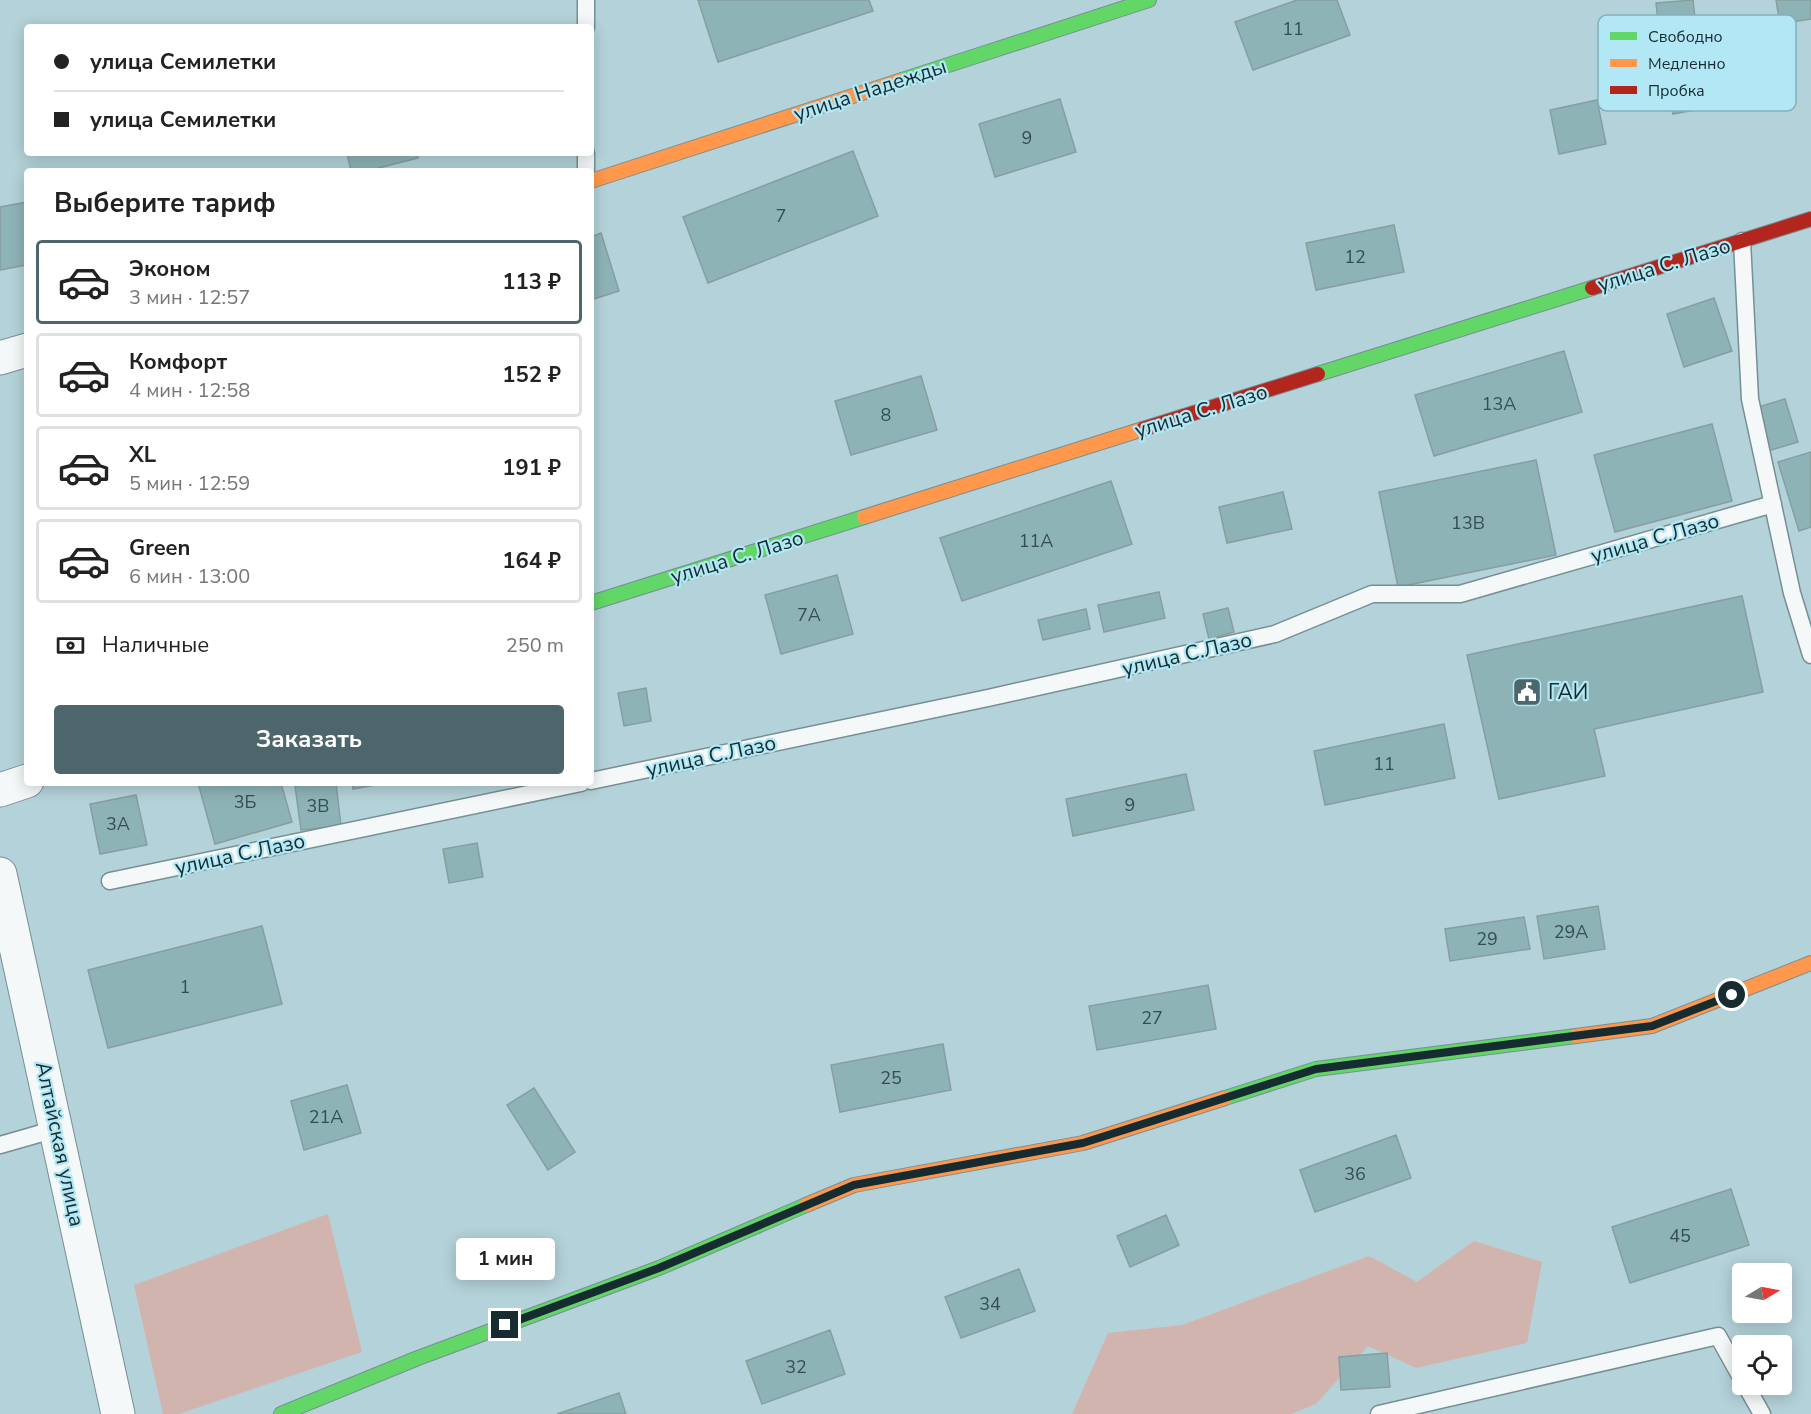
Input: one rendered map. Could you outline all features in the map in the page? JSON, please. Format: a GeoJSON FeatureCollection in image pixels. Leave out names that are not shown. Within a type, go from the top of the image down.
{"type":"FeatureCollection","features":[{"type":"Feature","properties":{"kind":"street","name":"улица Надежды"},"geometry":{"type":"LineString","coordinates":[[594,180],[1149,0]]}},
{"type":"Feature","properties":{"kind":"street","name":"улица С. Лазо"},"geometry":{"type":"LineString","coordinates":[[594,602],[1811,219]]}},
{"type":"Feature","properties":{"kind":"street"},"geometry":{"type":"LineString","coordinates":[[0,358],[24,351]]}},
{"type":"Feature","properties":{"kind":"street"},"geometry":{"type":"LineString","coordinates":[[0,790],[24,782]]}},
{"type":"Feature","properties":{"kind":"street","name":"Алтайская улица"},"geometry":{"type":"LineString","coordinates":[[0,874],[5,913],[56,1129],[118,1414]]}},
{"type":"Feature","properties":{"kind":"street"},"geometry":{"type":"LineString","coordinates":[[281,1414],[418,1358],[659,1268],[854,1185],[1083,1143],[1316,1069],[1652,1026],[1811,963]]}},
{"type":"Feature","properties":{"kind":"lane"},"geometry":{"type":"LineString","coordinates":[[586,0],[586,24]]}},
{"type":"Feature","properties":{"kind":"lane"},"geometry":{"type":"LineString","coordinates":[[1742,241],[1750,399],[1792,593],[1811,655]]}},
{"type":"Feature","properties":{"kind":"lane","name":"улица С.Лазо"},"geometry":{"type":"LineString","coordinates":[[594,780],[988,698],[1275,634],[1372,594],[1460,594],[1773,504]]}},
{"type":"Feature","properties":{"kind":"lane","name":"улица С.Лазо"},"geometry":{"type":"LineString","coordinates":[[110,881],[567,786]]}},
{"type":"Feature","properties":{"kind":"lane"},"geometry":{"type":"LineString","coordinates":[[0,1145],[56,1129]]}},
{"type":"Feature","properties":{"kind":"lane"},"geometry":{"type":"LineString","coordinates":[[1379,1414],[1718,1336],[1732,1361]]}},
{"type":"Feature","properties":{"kind":"lane"},"geometry":{"type":"LineString","coordinates":[[1751,1395],[1762,1414]]}},
{"type":"Feature","properties":{"kind":"shaded area"},"geometry":{"type":"Polygon","coordinates":[[[328,1214],[362,1352],[179,1414],[163,1414],[134,1285],[328,1214]]]}},
{"type":"Feature","properties":{"kind":"shaded area"},"geometry":{"type":"Polygon","coordinates":[[[1474,1241],[1542,1262],[1527,1343],[1416,1368],[1368,1346],[1316,1404],[1291,1414],[1072,1414],[1108,1333],[1182,1325],[1369,1256],[1417,1282],[1474,1241]]]}},
{"type":"Feature","properties":{"kind":"building"},"geometry":{"type":"Polygon","coordinates":[[[698,0],[869,0],[873,11],[718,62],[698,0]]]}},
{"type":"Feature","properties":{"kind":"building"},"geometry":{"type":"Polygon","coordinates":[[[1297,0],[1337,0],[1350,35],[1253,70],[1235,22],[1297,0]]]}},
{"type":"Feature","properties":{"kind":"building"},"geometry":{"type":"Polygon","coordinates":[[[1693,0],[1695,15],[1657,15],[1656,3],[1693,0]]]}},
{"type":"Feature","properties":{"kind":"building"},"geometry":{"type":"Polygon","coordinates":[[[1776,0],[1811,0],[1811,19],[1796,21],[1796,15],[1778,15],[1776,0]]]}},
{"type":"Feature","properties":{"kind":"building"},"geometry":{"type":"Polygon","coordinates":[[[1060,99],[1076,152],[995,177],[979,124],[1060,99]]]}},
{"type":"Feature","properties":{"kind":"building"},"geometry":{"type":"Polygon","coordinates":[[[1597,100],[1606,144],[1559,154],[1550,110],[1597,100]]]}},
{"type":"Feature","properties":{"kind":"building"},"geometry":{"type":"Polygon","coordinates":[[[1672,111],[1689,111],[1673,114],[1672,111]]]}},
{"type":"Feature","properties":{"kind":"building"},"geometry":{"type":"Polygon","coordinates":[[[853,151],[878,216],[708,283],[683,217],[853,151]]]}},
{"type":"Feature","properties":{"kind":"building"},"geometry":{"type":"Polygon","coordinates":[[[348,156],[418,156],[418,158],[379,168],[350,168],[348,156]]]}},
{"type":"Feature","properties":{"kind":"building"},"geometry":{"type":"Polygon","coordinates":[[[24,203],[24,266],[0,270],[0,207],[24,203]]]}},
{"type":"Feature","properties":{"kind":"building"},"geometry":{"type":"Polygon","coordinates":[[[1394,225],[1404,272],[1316,290],[1306,243],[1394,225]]]}},
{"type":"Feature","properties":{"kind":"building"},"geometry":{"type":"Polygon","coordinates":[[[601,233],[619,291],[594,299],[594,236],[601,233]]]}},
{"type":"Feature","properties":{"kind":"building"},"geometry":{"type":"Polygon","coordinates":[[[1714,298],[1732,351],[1684,367],[1667,314],[1714,298]]]}},
{"type":"Feature","properties":{"kind":"building"},"geometry":{"type":"Polygon","coordinates":[[[1564,351],[1582,412],[1434,456],[1415,395],[1564,351]]]}},
{"type":"Feature","properties":{"kind":"building"},"geometry":{"type":"Polygon","coordinates":[[[921,376],[937,430],[851,455],[835,401],[921,376]]]}},
{"type":"Feature","properties":{"kind":"building"},"geometry":{"type":"Polygon","coordinates":[[[1785,399],[1798,442],[1768,451],[1755,408],[1785,399]]]}},
{"type":"Feature","properties":{"kind":"building"},"geometry":{"type":"Polygon","coordinates":[[[1712,424],[1732,501],[1615,532],[1594,455],[1712,424]]]}},
{"type":"Feature","properties":{"kind":"building"},"geometry":{"type":"Polygon","coordinates":[[[1811,452],[1811,527],[1799,531],[1778,462],[1811,452]]]}},
{"type":"Feature","properties":{"kind":"building"},"geometry":{"type":"Polygon","coordinates":[[[1536,460],[1556,555],[1398,587],[1379,492],[1536,460]]]}},
{"type":"Feature","properties":{"kind":"building"},"geometry":{"type":"Polygon","coordinates":[[[1111,481],[1132,544],[962,601],[940,538],[1111,481]]]}},
{"type":"Feature","properties":{"kind":"building"},"geometry":{"type":"Polygon","coordinates":[[[1283,492],[1292,529],[1227,543],[1219,507],[1283,492]]]}},
{"type":"Feature","properties":{"kind":"building"},"geometry":{"type":"Polygon","coordinates":[[[837,575],[853,634],[781,654],[765,595],[837,575]]]}},
{"type":"Feature","properties":{"kind":"building"},"geometry":{"type":"Polygon","coordinates":[[[1159,592],[1165,618],[1104,632],[1098,605],[1159,592]]]}},
{"type":"Feature","properties":{"kind":"building"},"geometry":{"type":"Polygon","coordinates":[[[1742,596],[1763,692],[1594,729],[1605,776],[1499,799],[1467,655],[1742,596]]]}},
{"type":"Feature","properties":{"kind":"building"},"geometry":{"type":"Polygon","coordinates":[[[1228,608],[1234,632],[1209,639],[1203,614],[1228,608]]]}},
{"type":"Feature","properties":{"kind":"building"},"geometry":{"type":"Polygon","coordinates":[[[1086,609],[1090,629],[1043,640],[1038,620],[1086,609]]]}},
{"type":"Feature","properties":{"kind":"building"},"geometry":{"type":"Polygon","coordinates":[[[646,688],[651,721],[624,726],[618,693],[646,688]]]}},
{"type":"Feature","properties":{"kind":"building"},"geometry":{"type":"Polygon","coordinates":[[[1444,724],[1455,778],[1325,805],[1314,751],[1444,724]]]}},
{"type":"Feature","properties":{"kind":"building"},"geometry":{"type":"Polygon","coordinates":[[[1186,774],[1194,810],[1073,836],[1066,799],[1186,774]]]}},
{"type":"Feature","properties":{"kind":"building"},"geometry":{"type":"Polygon","coordinates":[[[199,786],[282,786],[292,822],[215,844],[199,786]]]}},
{"type":"Feature","properties":{"kind":"building"},"geometry":{"type":"Polygon","coordinates":[[[295,786],[336,786],[341,826],[301,830],[295,786]]]}},
{"type":"Feature","properties":{"kind":"building"},"geometry":{"type":"Polygon","coordinates":[[[352,786],[369,786],[353,789],[352,786]]]}},
{"type":"Feature","properties":{"kind":"building"},"geometry":{"type":"Polygon","coordinates":[[[136,795],[147,845],[100,854],[90,804],[136,795]]]}},
{"type":"Feature","properties":{"kind":"building"},"geometry":{"type":"Polygon","coordinates":[[[477,843],[483,877],[449,883],[443,849],[477,843]]]}},
{"type":"Feature","properties":{"kind":"building"},"geometry":{"type":"Polygon","coordinates":[[[1598,906],[1605,949],[1544,959],[1537,916],[1598,906]]]}},
{"type":"Feature","properties":{"kind":"building"},"geometry":{"type":"Polygon","coordinates":[[[1524,917],[1530,949],[1450,961],[1445,929],[1524,917]]]}},
{"type":"Feature","properties":{"kind":"building"},"geometry":{"type":"Polygon","coordinates":[[[262,926],[282,1004],[108,1048],[88,970],[262,926]]]}},
{"type":"Feature","properties":{"kind":"building"},"geometry":{"type":"Polygon","coordinates":[[[1208,985],[1216,1029],[1097,1050],[1089,1006],[1208,985]]]}},
{"type":"Feature","properties":{"kind":"building"},"geometry":{"type":"Polygon","coordinates":[[[943,1044],[951,1090],[840,1112],[831,1065],[943,1044]]]}},
{"type":"Feature","properties":{"kind":"building"},"geometry":{"type":"Polygon","coordinates":[[[347,1085],[361,1133],[304,1150],[291,1101],[347,1085]]]}},
{"type":"Feature","properties":{"kind":"building"},"geometry":{"type":"Polygon","coordinates":[[[534,1088],[575,1152],[548,1170],[507,1105],[534,1088]]]}},
{"type":"Feature","properties":{"kind":"building"},"geometry":{"type":"Polygon","coordinates":[[[1396,1135],[1411,1178],[1315,1212],[1300,1170],[1396,1135]]]}},
{"type":"Feature","properties":{"kind":"building"},"geometry":{"type":"Polygon","coordinates":[[[1731,1189],[1749,1245],[1630,1283],[1612,1227],[1731,1189]]]}},
{"type":"Feature","properties":{"kind":"building"},"geometry":{"type":"Polygon","coordinates":[[[1166,1215],[1179,1245],[1130,1267],[1117,1236],[1166,1215]]]}},
{"type":"Feature","properties":{"kind":"building"},"geometry":{"type":"Polygon","coordinates":[[[1019,1269],[1035,1311],[961,1338],[945,1297],[1019,1269]]]}},
{"type":"Feature","properties":{"kind":"building"},"geometry":{"type":"Polygon","coordinates":[[[830,1330],[845,1374],[762,1404],[746,1361],[830,1330]]]}},
{"type":"Feature","properties":{"kind":"building"},"geometry":{"type":"Polygon","coordinates":[[[1387,1353],[1390,1387],[1341,1390],[1339,1357],[1387,1353]]]}},
{"type":"Feature","properties":{"kind":"building"},"geometry":{"type":"Polygon","coordinates":[[[619,1393],[626,1414],[557,1414],[619,1393]]]}},
{"type":"Feature","properties":{"kind":"traffic: fast"},"geometry":{"type":"LineString","coordinates":[[902,80],[1149,0]]}},
{"type":"Feature","properties":{"kind":"traffic: fast"},"geometry":{"type":"LineString","coordinates":[[1318,374],[1592,288]]}},
{"type":"Feature","properties":{"kind":"traffic: fast"},"geometry":{"type":"LineString","coordinates":[[594,602],[864,517]]}},
{"type":"Feature","properties":{"kind":"traffic: fast"},"geometry":{"type":"LineString","coordinates":[[1225,1098],[1316,1069],[1576,1036]]}},
{"type":"Feature","properties":{"kind":"traffic: fast"},"geometry":{"type":"LineString","coordinates":[[281,1414],[418,1358],[659,1268],[806,1205]]}},
{"type":"Feature","properties":{"kind":"traffic: slow"},"geometry":{"type":"LineString","coordinates":[[594,180],[902,80]]}},
{"type":"Feature","properties":{"kind":"traffic: slow"},"geometry":{"type":"LineString","coordinates":[[864,517],[1143,429]]}},
{"type":"Feature","properties":{"kind":"traffic: slow"},"geometry":{"type":"LineString","coordinates":[[1576,1036],[1652,1026],[1811,963]]}},
{"type":"Feature","properties":{"kind":"traffic: slow"},"geometry":{"type":"LineString","coordinates":[[806,1205],[854,1185],[1083,1143],[1225,1098]]}},
{"type":"Feature","properties":{"kind":"traffic: jam"},"geometry":{"type":"LineString","coordinates":[[1592,288],[1811,219]]}},
{"type":"Feature","properties":{"kind":"traffic: jam"},"geometry":{"type":"LineString","coordinates":[[1143,429],[1318,374]]}},
{"type":"Feature","properties":{"kind":"place","name":"ГАИ"},"geometry":{"type":"Point","coordinates":[1527,692]}},
{"type":"Feature","properties":{"kind":"route"},"geometry":{"type":"LineString","coordinates":[[505,1325],[659,1268],[854,1185],[1083,1143],[1316,1069],[1652,1026],[1732,995]]}}]}
